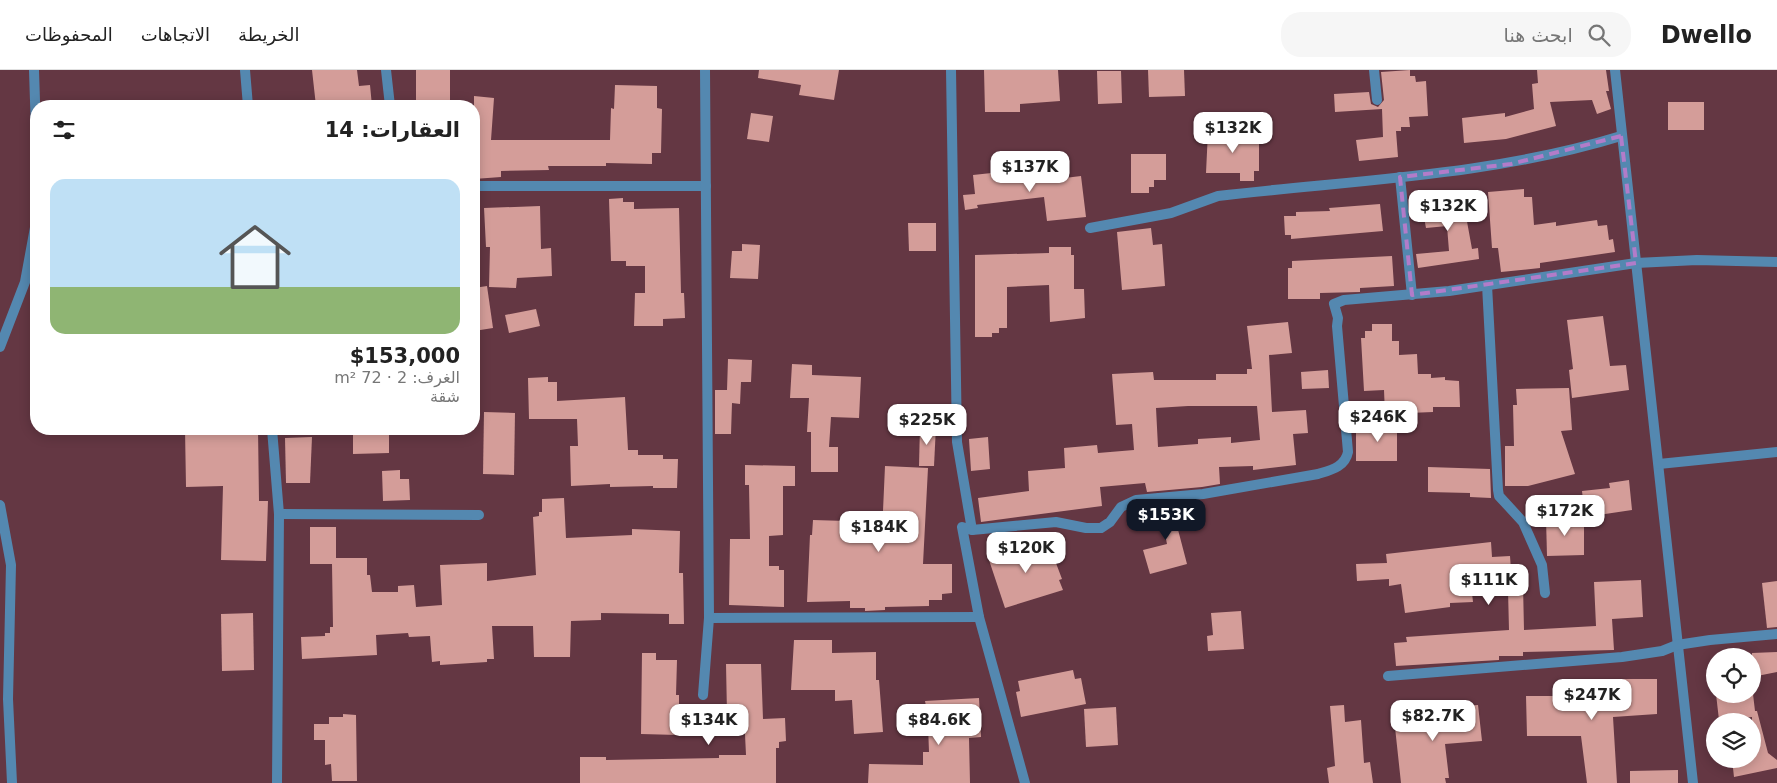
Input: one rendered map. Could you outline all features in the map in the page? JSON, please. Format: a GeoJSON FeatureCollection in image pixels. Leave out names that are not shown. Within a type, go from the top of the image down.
{"type":"FeatureCollection","features":[{"type":"Feature","properties":{"kind":"street"},"geometry":{"type":"LineString","coordinates":[[34,70],[35,100]]}},
{"type":"Feature","properties":{"kind":"street"},"geometry":{"type":"LineString","coordinates":[[245,70],[248,100]]}},
{"type":"Feature","properties":{"kind":"street"},"geometry":{"type":"LineString","coordinates":[[386,70],[389,100]]}},
{"type":"Feature","properties":{"kind":"street"},"geometry":{"type":"LineString","coordinates":[[703,695],[709,618],[705,70]]}},
{"type":"Feature","properties":{"kind":"street"},"geometry":{"type":"LineString","coordinates":[[951,70],[957,442],[972,530]]}},
{"type":"Feature","properties":{"kind":"street"},"geometry":{"type":"LineString","coordinates":[[1374,70],[1377,100]]}},
{"type":"Feature","properties":{"kind":"street"},"geometry":{"type":"LineString","coordinates":[[1615,70],[1693,783]]}},
{"type":"Feature","properties":{"kind":"street"},"geometry":{"type":"LineString","coordinates":[[1090,228],[1171,213],[1218,196],[1511,164],[1580,149],[1621,136]]}},
{"type":"Feature","properties":{"kind":"street"},"geometry":{"type":"LineString","coordinates":[[1400,177],[1412,295]]}},
{"type":"Feature","properties":{"kind":"street"},"geometry":{"type":"LineString","coordinates":[[480,186],[706,186]]}},
{"type":"Feature","properties":{"kind":"street"},"geometry":{"type":"LineString","coordinates":[[0,347],[25,282],[30,255]]}},
{"type":"Feature","properties":{"kind":"street"},"geometry":{"type":"LineString","coordinates":[[1024,783],[979,617],[962,527],[972,530],[1056,522],[1086,528],[1101,528],[1110,522],[1121,507],[1136,500],[1203,494],[1318,474],[1334,469],[1346,459],[1348,452],[1337,326],[1338,318],[1334,304],[1344,300],[1412,295],[1636,263],[1697,260],[1777,262]]}},
{"type":"Feature","properties":{"kind":"street"},"geometry":{"type":"LineString","coordinates":[[1487,285],[1498,490],[1500,496],[1523,522],[1542,565],[1545,593]]}},
{"type":"Feature","properties":{"kind":"street"},"geometry":{"type":"LineString","coordinates":[[272,435],[279,514],[277,783]]}},
{"type":"Feature","properties":{"kind":"street"},"geometry":{"type":"LineString","coordinates":[[1659,464],[1777,452]]}},
{"type":"Feature","properties":{"kind":"street"},"geometry":{"type":"LineString","coordinates":[[0,505],[11,565],[5,623],[12,783]]}},
{"type":"Feature","properties":{"kind":"street"},"geometry":{"type":"LineString","coordinates":[[279,514],[480,514]]}},
{"type":"Feature","properties":{"kind":"street"},"geometry":{"type":"LineString","coordinates":[[709,618],[979,617]]}},
{"type":"Feature","properties":{"kind":"street"},"geometry":{"type":"LineString","coordinates":[[1388,676],[1622,657],[1662,651],[1677,645],[1777,634]]}},
{"type":"Feature","properties":{"kind":"highlighted area"},"geometry":{"type":"Polygon","coordinates":[[[1621,136],[1636,263],[1412,295],[1400,177],[1511,164],[1621,136]]]}},
{"type":"Feature","properties":{"kind":"building"},"geometry":{"type":"Polygon","coordinates":[[[312,70],[357,70],[359,86],[370,85],[371,100],[315,100],[312,70]]]}},
{"type":"Feature","properties":{"kind":"building"},"geometry":{"type":"Polygon","coordinates":[[[416,70],[450,70],[450,100],[416,100],[416,70]]]}},
{"type":"Feature","properties":{"kind":"building"},"geometry":{"type":"Polygon","coordinates":[[[759,70],[839,70],[834,100],[799,95],[801,85],[758,78],[759,70]]]}},
{"type":"Feature","properties":{"kind":"building"},"geometry":{"type":"Polygon","coordinates":[[[984,70],[1058,70],[1060,101],[1020,104],[1020,112],[985,112],[984,70]]]}},
{"type":"Feature","properties":{"kind":"building"},"geometry":{"type":"Polygon","coordinates":[[[1148,70],[1184,70],[1185,96],[1149,97],[1148,70]]]}},
{"type":"Feature","properties":{"kind":"building"},"geometry":{"type":"Polygon","coordinates":[[[1410,70],[1410,76],[1415,76],[1416,82],[1426,81],[1428,116],[1409,117],[1410,127],[1401,127],[1401,131],[1396,131],[1398,157],[1359,161],[1356,140],[1383,137],[1382,109],[1335,112],[1334,94],[1369,92],[1371,104],[1378,107],[1384,100],[1381,72],[1410,70]]]}},
{"type":"Feature","properties":{"kind":"building"},"geometry":{"type":"Polygon","coordinates":[[[1537,70],[1606,70],[1609,91],[1606,91],[1611,109],[1597,114],[1592,100],[1550,102],[1556,126],[1506,139],[1464,143],[1462,118],[1505,113],[1505,117],[1534,109],[1532,84],[1538,83],[1537,70]]]}},
{"type":"Feature","properties":{"kind":"building"},"geometry":{"type":"Polygon","coordinates":[[[1097,71],[1121,71],[1122,103],[1098,104],[1097,71]]]}},
{"type":"Feature","properties":{"kind":"building"},"geometry":{"type":"Polygon","coordinates":[[[615,85],[657,86],[657,108],[662,109],[661,153],[652,153],[652,164],[606,163],[606,166],[548,166],[549,170],[501,171],[501,177],[480,179],[480,100],[474,100],[474,96],[494,98],[491,140],[610,140],[611,108],[614,109],[615,85]]]}},
{"type":"Feature","properties":{"kind":"building"},"geometry":{"type":"Polygon","coordinates":[[[1668,102],[1704,102],[1704,130],[1668,130],[1668,102]]]}},
{"type":"Feature","properties":{"kind":"building"},"geometry":{"type":"Polygon","coordinates":[[[751,113],[773,116],[769,142],[747,139],[751,113]]]}},
{"type":"Feature","properties":{"kind":"building"},"geometry":{"type":"Polygon","coordinates":[[[1208,131],[1253,131],[1253,137],[1259,137],[1259,171],[1254,171],[1254,181],[1240,181],[1240,173],[1206,173],[1208,131]]]}},
{"type":"Feature","properties":{"kind":"building"},"geometry":{"type":"Polygon","coordinates":[[[1131,154],[1166,154],[1166,180],[1154,180],[1154,187],[1149,187],[1149,193],[1131,193],[1131,154]]]}},
{"type":"Feature","properties":{"kind":"building"},"geometry":{"type":"Polygon","coordinates":[[[1023,167],[1024,183],[1081,176],[1086,217],[1047,221],[1044,197],[977,205],[978,208],[965,210],[963,195],[975,194],[973,175],[1010,171],[1010,168],[1023,167]]]}},
{"type":"Feature","properties":{"kind":"building"},"geometry":{"type":"Polygon","coordinates":[[[1524,189],[1524,197],[1532,197],[1534,225],[1556,222],[1556,226],[1597,220],[1598,226],[1607,225],[1609,240],[1613,239],[1615,252],[1540,263],[1540,268],[1501,272],[1498,248],[1492,248],[1488,192],[1524,189]]]}},
{"type":"Feature","properties":{"kind":"building"},"geometry":{"type":"Polygon","coordinates":[[[1462,194],[1472,249],[1478,248],[1479,259],[1418,268],[1416,254],[1449,251],[1447,226],[1426,228],[1421,202],[1462,194]]]}},
{"type":"Feature","properties":{"kind":"building"},"geometry":{"type":"Polygon","coordinates":[[[623,198],[623,202],[634,202],[634,209],[679,208],[681,293],[684,293],[685,318],[663,319],[663,326],[634,326],[635,293],[645,293],[645,266],[626,266],[626,261],[611,261],[609,199],[623,198]]]}},
{"type":"Feature","properties":{"kind":"building"},"geometry":{"type":"Polygon","coordinates":[[[1380,204],[1383,231],[1291,239],[1291,235],[1285,235],[1284,216],[1296,216],[1296,212],[1330,211],[1329,208],[1380,204]]]}},
{"type":"Feature","properties":{"kind":"building"},"geometry":{"type":"Polygon","coordinates":[[[540,206],[541,249],[551,248],[552,276],[517,278],[516,288],[489,287],[490,247],[486,247],[484,208],[540,206]]]}},
{"type":"Feature","properties":{"kind":"building"},"geometry":{"type":"Polygon","coordinates":[[[908,223],[936,223],[936,251],[909,251],[908,223]]]}},
{"type":"Feature","properties":{"kind":"building"},"geometry":{"type":"Polygon","coordinates":[[[1151,228],[1153,245],[1162,244],[1165,286],[1122,290],[1117,232],[1151,228]]]}},
{"type":"Feature","properties":{"kind":"building"},"geometry":{"type":"Polygon","coordinates":[[[742,244],[760,245],[758,279],[730,278],[732,251],[742,251],[742,244]]]}},
{"type":"Feature","properties":{"kind":"building"},"geometry":{"type":"Polygon","coordinates":[[[1049,247],[1071,247],[1071,255],[1074,255],[1074,289],[1084,289],[1085,318],[1050,322],[1049,285],[1007,287],[1007,328],[999,328],[999,333],[992,333],[992,337],[975,337],[975,255],[1049,253],[1049,247]]]}},
{"type":"Feature","properties":{"kind":"building"},"geometry":{"type":"Polygon","coordinates":[[[1392,256],[1394,286],[1360,288],[1360,292],[1320,293],[1320,299],[1288,299],[1288,268],[1292,268],[1292,261],[1392,256]]]}},
{"type":"Feature","properties":{"kind":"building"},"geometry":{"type":"Polygon","coordinates":[[[487,286],[493,328],[480,330],[480,287],[487,286]]]}},
{"type":"Feature","properties":{"kind":"building"},"geometry":{"type":"Polygon","coordinates":[[[536,309],[540,326],[509,333],[505,315],[536,309]]]}},
{"type":"Feature","properties":{"kind":"building"},"geometry":{"type":"Polygon","coordinates":[[[1603,316],[1610,366],[1626,365],[1629,390],[1572,398],[1569,370],[1573,369],[1567,320],[1603,316]]]}},
{"type":"Feature","properties":{"kind":"building"},"geometry":{"type":"Polygon","coordinates":[[[1288,322],[1292,353],[1269,355],[1272,412],[1306,410],[1308,433],[1293,434],[1296,465],[1253,470],[1253,466],[1219,467],[1220,484],[1202,487],[1147,492],[1145,483],[1100,487],[1102,506],[981,522],[978,498],[1029,491],[1028,471],[1065,468],[1064,448],[1097,445],[1098,453],[1134,450],[1132,424],[1116,425],[1112,374],[1153,372],[1154,380],[1216,380],[1216,374],[1247,374],[1247,369],[1252,369],[1247,326],[1288,322]],[[1257,406],[1156,408],[1158,447],[1198,444],[1198,439],[1231,437],[1231,443],[1260,440],[1257,406]]]}},
{"type":"Feature","properties":{"kind":"building"},"geometry":{"type":"Polygon","coordinates":[[[1372,324],[1392,324],[1392,341],[1399,341],[1399,355],[1417,354],[1418,374],[1431,374],[1431,378],[1445,377],[1445,380],[1459,381],[1460,407],[1433,407],[1433,412],[1385,414],[1384,390],[1364,391],[1361,338],[1365,338],[1365,331],[1372,331],[1372,324]]]}},
{"type":"Feature","properties":{"kind":"building"},"geometry":{"type":"Polygon","coordinates":[[[728,359],[752,360],[751,382],[741,382],[740,404],[732,403],[731,434],[715,434],[715,390],[727,390],[728,359]]]}},
{"type":"Feature","properties":{"kind":"building"},"geometry":{"type":"Polygon","coordinates":[[[792,364],[812,365],[812,375],[861,377],[859,418],[831,417],[829,447],[838,447],[838,472],[811,472],[811,432],[807,432],[809,398],[790,398],[792,364]]]}},
{"type":"Feature","properties":{"kind":"building"},"geometry":{"type":"Polygon","coordinates":[[[1328,370],[1329,388],[1302,389],[1301,372],[1328,370]]]}},
{"type":"Feature","properties":{"kind":"building"},"geometry":{"type":"Polygon","coordinates":[[[548,377],[548,382],[557,382],[557,401],[625,397],[628,450],[638,450],[638,455],[663,455],[663,459],[678,459],[677,488],[653,488],[653,486],[610,487],[610,484],[571,486],[570,446],[578,446],[577,419],[529,419],[528,378],[548,377]]]}},
{"type":"Feature","properties":{"kind":"building"},"geometry":{"type":"Polygon","coordinates":[[[1569,388],[1572,430],[1561,431],[1575,474],[1528,486],[1505,486],[1505,446],[1514,446],[1513,405],[1517,405],[1516,389],[1569,388]]]}},
{"type":"Feature","properties":{"kind":"building"},"geometry":{"type":"Polygon","coordinates":[[[484,412],[515,413],[514,475],[483,474],[484,412]]]}},
{"type":"Feature","properties":{"kind":"building"},"geometry":{"type":"Polygon","coordinates":[[[1370,421],[1397,421],[1397,461],[1356,461],[1356,432],[1370,432],[1370,421]]]}},
{"type":"Feature","properties":{"kind":"building"},"geometry":{"type":"Polygon","coordinates":[[[920,426],[936,426],[934,466],[919,466],[920,426]]]}},
{"type":"Feature","properties":{"kind":"building"},"geometry":{"type":"Polygon","coordinates":[[[185,435],[258,435],[259,501],[268,501],[266,561],[221,560],[223,486],[186,487],[185,435]]]}},
{"type":"Feature","properties":{"kind":"building"},"geometry":{"type":"Polygon","coordinates":[[[353,435],[389,435],[389,453],[353,454],[353,435]]]}},
{"type":"Feature","properties":{"kind":"building"},"geometry":{"type":"Polygon","coordinates":[[[312,437],[310,483],[286,483],[285,438],[312,437]]]}},
{"type":"Feature","properties":{"kind":"building"},"geometry":{"type":"Polygon","coordinates":[[[988,437],[990,469],[971,471],[969,439],[988,437]]]}},
{"type":"Feature","properties":{"kind":"building"},"geometry":{"type":"Polygon","coordinates":[[[745,465],[795,466],[795,486],[783,486],[783,535],[769,536],[769,566],[779,566],[779,570],[784,570],[784,607],[729,605],[730,539],[750,539],[749,485],[745,485],[745,465]]]}},
{"type":"Feature","properties":{"kind":"building"},"geometry":{"type":"Polygon","coordinates":[[[885,466],[928,468],[923,564],[952,564],[952,593],[942,594],[942,600],[929,600],[929,606],[885,607],[885,610],[865,611],[865,608],[850,608],[850,601],[807,602],[810,535],[812,535],[813,520],[880,522],[881,511],[883,511],[885,466]]]}},
{"type":"Feature","properties":{"kind":"building"},"geometry":{"type":"Polygon","coordinates":[[[1428,467],[1490,469],[1491,498],[1470,497],[1470,493],[1428,492],[1428,467]]]}},
{"type":"Feature","properties":{"kind":"building"},"geometry":{"type":"Polygon","coordinates":[[[400,470],[400,479],[409,479],[410,500],[383,501],[382,471],[400,470]]]}},
{"type":"Feature","properties":{"kind":"building"},"geometry":{"type":"Polygon","coordinates":[[[1629,480],[1632,510],[1585,517],[1582,491],[1610,488],[1609,483],[1629,480]]]}},
{"type":"Feature","properties":{"kind":"building"},"geometry":{"type":"Polygon","coordinates":[[[564,498],[566,538],[632,535],[632,529],[680,531],[679,573],[683,573],[684,624],[669,624],[669,614],[601,613],[601,620],[571,621],[570,657],[534,657],[533,626],[492,626],[494,659],[487,659],[487,662],[440,665],[440,661],[432,662],[430,636],[409,637],[408,633],[376,635],[377,655],[302,659],[301,637],[325,636],[325,633],[330,633],[330,627],[333,627],[332,564],[310,564],[310,527],[336,527],[336,558],[367,558],[367,575],[370,575],[372,592],[398,592],[398,586],[414,585],[416,607],[442,605],[440,565],[487,563],[487,581],[536,575],[533,517],[539,516],[539,512],[542,512],[542,499],[564,498]]]}},
{"type":"Feature","properties":{"kind":"building"},"geometry":{"type":"Polygon","coordinates":[[[1177,503],[1181,521],[1176,522],[1187,564],[1150,574],[1143,550],[1167,544],[1162,519],[1152,521],[1149,506],[1177,503]]]}},
{"type":"Feature","properties":{"kind":"building"},"geometry":{"type":"Polygon","coordinates":[[[1546,518],[1584,518],[1584,555],[1547,556],[1546,518]]]}},
{"type":"Feature","properties":{"kind":"building"},"geometry":{"type":"Polygon","coordinates":[[[1048,542],[1062,579],[1059,580],[1063,590],[1005,608],[988,557],[1016,548],[1018,553],[1048,542]]]}},
{"type":"Feature","properties":{"kind":"building"},"geometry":{"type":"Polygon","coordinates":[[[1491,542],[1492,557],[1510,556],[1512,585],[1523,585],[1524,630],[1596,626],[1594,582],[1641,580],[1643,617],[1612,619],[1614,650],[1523,652],[1523,656],[1499,656],[1499,660],[1396,666],[1394,643],[1407,642],[1406,637],[1509,630],[1508,590],[1472,593],[1473,602],[1450,603],[1450,607],[1405,613],[1401,584],[1389,586],[1389,579],[1357,581],[1356,564],[1387,563],[1386,554],[1491,542]]]}},
{"type":"Feature","properties":{"kind":"building"},"geometry":{"type":"Polygon","coordinates":[[[1777,581],[1777,627],[1767,628],[1762,583],[1777,581]]]}},
{"type":"Feature","properties":{"kind":"building"},"geometry":{"type":"Polygon","coordinates":[[[1241,611],[1244,649],[1208,651],[1207,636],[1213,635],[1211,613],[1241,611]]]}},
{"type":"Feature","properties":{"kind":"building"},"geometry":{"type":"Polygon","coordinates":[[[253,613],[254,670],[222,671],[221,614],[253,613]]]}},
{"type":"Feature","properties":{"kind":"building"},"geometry":{"type":"Polygon","coordinates":[[[794,640],[832,640],[832,653],[876,652],[876,680],[879,680],[883,732],[854,734],[852,700],[835,701],[835,690],[791,690],[794,640]]]}},
{"type":"Feature","properties":{"kind":"building"},"geometry":{"type":"Polygon","coordinates":[[[1777,652],[1777,672],[1761,675],[1761,653],[1777,652]]]}},
{"type":"Feature","properties":{"kind":"building"},"geometry":{"type":"Polygon","coordinates":[[[642,653],[656,653],[656,660],[677,660],[676,695],[679,695],[679,706],[681,706],[681,726],[678,726],[678,735],[641,734],[642,653]]]}},
{"type":"Feature","properties":{"kind":"building"},"geometry":{"type":"Polygon","coordinates":[[[726,664],[761,664],[763,719],[785,718],[786,741],[779,742],[779,748],[776,748],[776,783],[580,783],[580,757],[606,757],[606,760],[719,758],[719,755],[746,755],[744,714],[727,714],[726,664]]]}},
{"type":"Feature","properties":{"kind":"building"},"geometry":{"type":"Polygon","coordinates":[[[1073,670],[1075,679],[1081,678],[1086,704],[1021,717],[1016,692],[1020,691],[1018,681],[1073,670]]]}},
{"type":"Feature","properties":{"kind":"building"},"geometry":{"type":"Polygon","coordinates":[[[1621,679],[1657,679],[1657,714],[1613,717],[1617,783],[1587,783],[1581,736],[1527,736],[1526,696],[1570,696],[1570,690],[1621,690],[1621,679]]]}},
{"type":"Feature","properties":{"kind":"building"},"geometry":{"type":"Polygon","coordinates":[[[979,698],[981,737],[969,738],[970,783],[868,783],[869,764],[923,765],[923,752],[929,752],[928,725],[924,725],[923,707],[926,706],[925,701],[979,698]]]}},
{"type":"Feature","properties":{"kind":"building"},"geometry":{"type":"Polygon","coordinates":[[[1717,703],[1754,703],[1755,711],[1758,713],[1718,713],[1717,703]]]}},
{"type":"Feature","properties":{"kind":"building"},"geometry":{"type":"Polygon","coordinates":[[[1344,705],[1345,722],[1361,720],[1364,763],[1370,762],[1373,783],[1329,783],[1327,768],[1335,766],[1330,706],[1344,705]]]}},
{"type":"Feature","properties":{"kind":"building"},"geometry":{"type":"Polygon","coordinates":[[[1478,705],[1482,741],[1445,744],[1449,778],[1445,778],[1446,783],[1401,783],[1394,718],[1415,716],[1415,713],[1478,705]]]}},
{"type":"Feature","properties":{"kind":"building"},"geometry":{"type":"Polygon","coordinates":[[[1116,707],[1118,745],[1086,747],[1084,709],[1116,707]]]}},
{"type":"Feature","properties":{"kind":"building"},"geometry":{"type":"Polygon","coordinates":[[[343,714],[356,715],[357,781],[332,781],[331,764],[325,765],[325,740],[314,740],[314,724],[329,724],[329,717],[343,717],[343,714]]]}},
{"type":"Feature","properties":{"kind":"building"},"geometry":{"type":"Polygon","coordinates":[[[1761,726],[1768,753],[1777,760],[1777,768],[1734,777],[1733,768],[1761,768],[1761,726]]]}},
{"type":"Feature","properties":{"kind":"building"},"geometry":{"type":"Polygon","coordinates":[[[1678,770],[1678,783],[1630,783],[1630,771],[1678,770]]]}}]}
